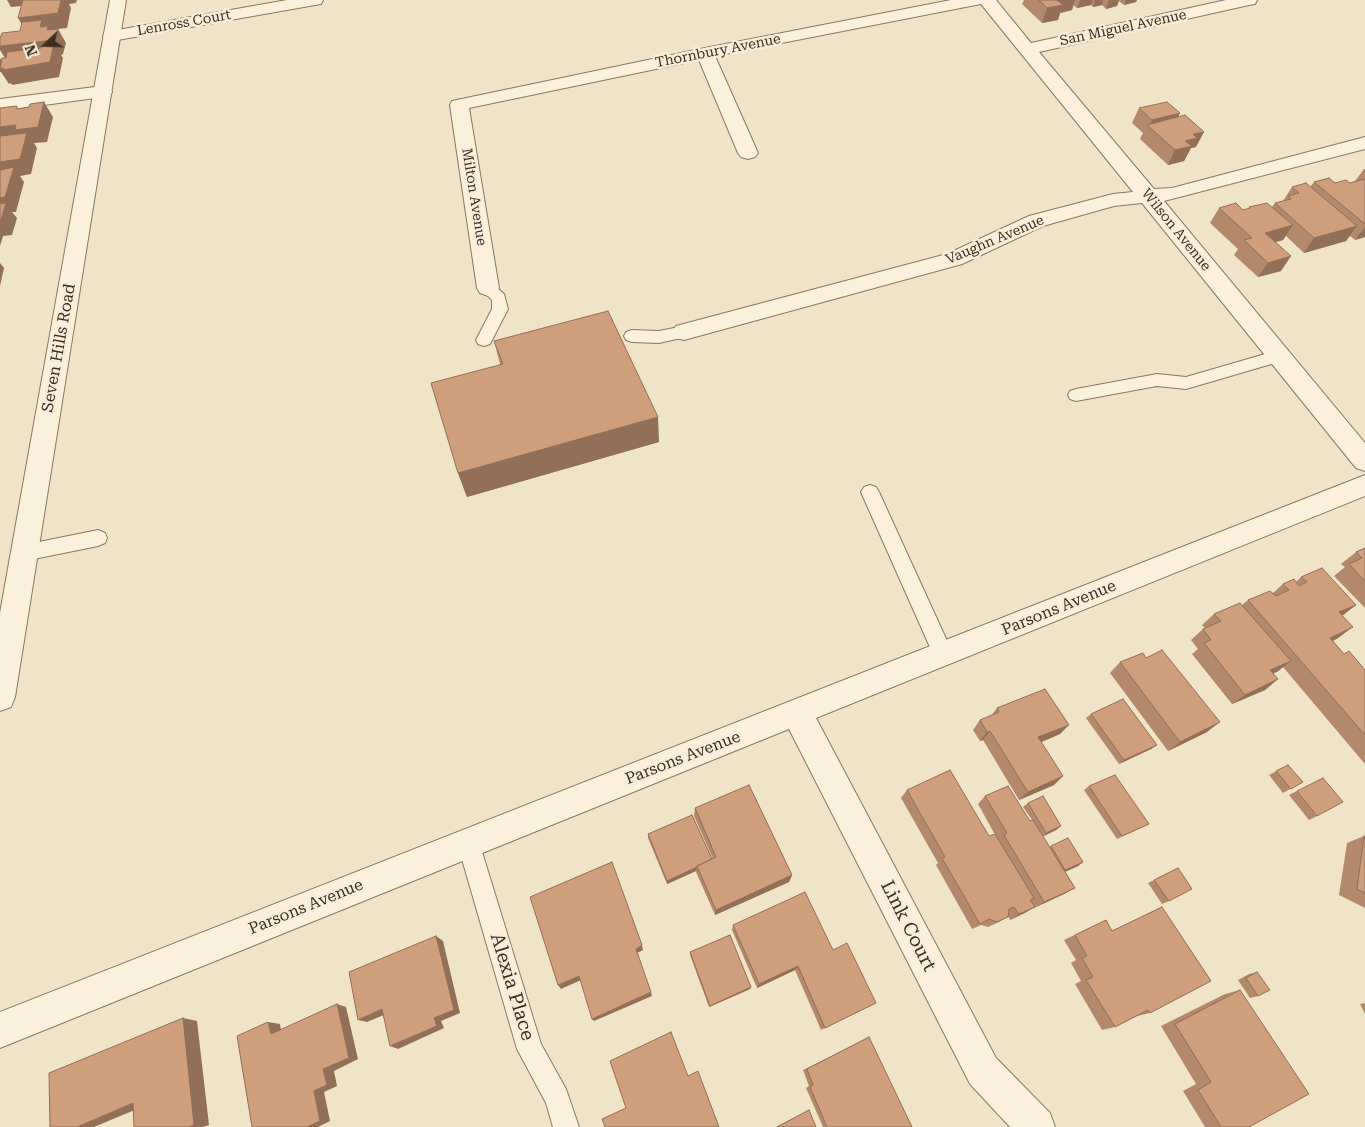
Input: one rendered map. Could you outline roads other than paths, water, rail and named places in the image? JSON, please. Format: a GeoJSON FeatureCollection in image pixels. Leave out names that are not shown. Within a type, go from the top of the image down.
{"type":"FeatureCollection","features":[{"type":"Feature","properties":{"kind":"street","name":"Seven Hills Road"},"geometry":{"type":"LineString","coordinates":[[0,697],[118,0]]}},
{"type":"Feature","properties":{"kind":"street","name":"Lenross Court"},"geometry":{"type":"LineString","coordinates":[[112,36],[315,0]]}},
{"type":"Feature","properties":{"kind":"street","name":"Thornbury Avenue"},"geometry":{"type":"LineString","coordinates":[[459,105],[705,53],[977,0]]}},
{"type":"Feature","properties":{"kind":"street","name":"Wilson Avenue"},"geometry":{"type":"LineString","coordinates":[[987,0],[1365,461]]}},
{"type":"Feature","properties":{"kind":"street","name":"San Miguel Avenue"},"geometry":{"type":"LineString","coordinates":[[1027,49],[1248,0]]}},
{"type":"Feature","properties":{"kind":"street"},"geometry":{"type":"LineString","coordinates":[[705,53],[748,153]]}},
{"type":"Feature","properties":{"kind":"street"},"geometry":{"type":"LineString","coordinates":[[0,105],[103,92]]}},
{"type":"Feature","properties":{"kind":"street","name":"Milton Avenue"},"geometry":{"type":"LineString","coordinates":[[459,105],[488,288]]}},
{"type":"Feature","properties":{"kind":"street","name":"Vaughn Avenue"},"geometry":{"type":"LineString","coordinates":[[684,332],[954,259],[1036,221],[1113,200],[1172,194],[1365,143]]}},
{"type":"Feature","properties":{"kind":"street","name":"Parsons Avenue"},"geometry":{"type":"LineString","coordinates":[[0,1030],[1365,485]]}},
{"type":"Feature","properties":{"kind":"street","name":"Link Court"},"geometry":{"type":"LineString","coordinates":[[797,712],[982,1070],[1036,1127]]}},
{"type":"Feature","properties":{"kind":"lane"},"geometry":{"type":"LineString","coordinates":[[484,340],[500,309],[499,298],[488,288]]}},
{"type":"Feature","properties":{"kind":"lane"},"geometry":{"type":"LineString","coordinates":[[632,336],[659,338],[684,332]]}},
{"type":"Feature","properties":{"kind":"lane"},"geometry":{"type":"LineString","coordinates":[[1076,395],[1157,380],[1186,383],[1279,356]]}},
{"type":"Feature","properties":{"kind":"lane"},"geometry":{"type":"LineString","coordinates":[[870,492],[943,654]]}},
{"type":"Feature","properties":{"kind":"lane"},"geometry":{"type":"LineString","coordinates":[[24,553],[98,538]]}},
{"type":"Feature","properties":{"kind":"lane","name":"Alexia Place"},"geometry":{"type":"LineString","coordinates":[[468,842],[530,1049],[558,1098],[566,1127]]}}]}
